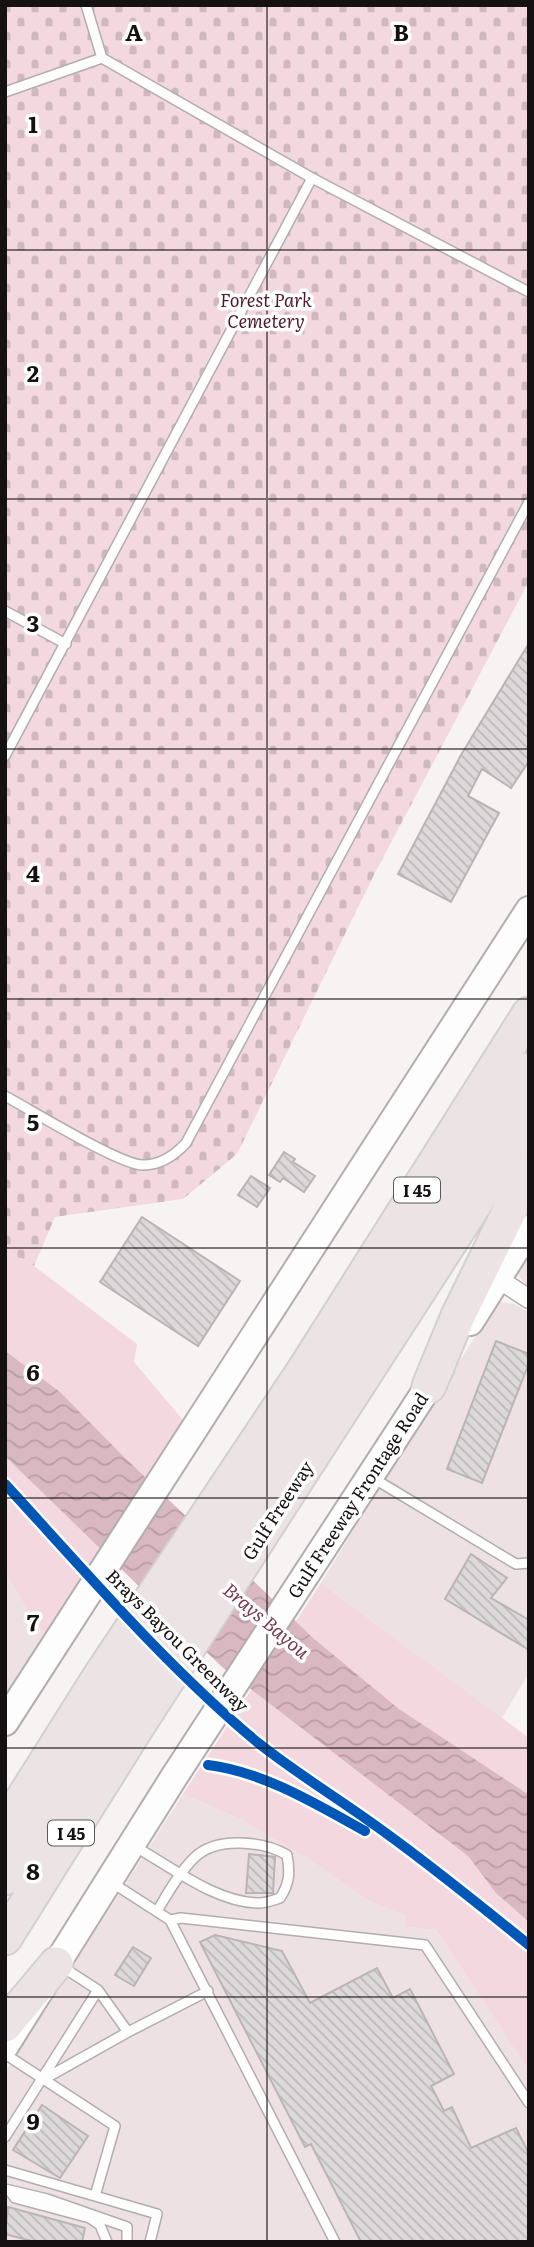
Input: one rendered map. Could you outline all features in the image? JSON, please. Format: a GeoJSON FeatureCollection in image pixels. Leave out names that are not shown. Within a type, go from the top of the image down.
{"type":"FeatureCollection","features":[{"type":"Feature","properties":{"kind":"highway","name":"Gulf Freeway"},"geometry":{"type":"LineString","coordinates":[[326,1385],[529,1014]]}},
{"type":"Feature","properties":{"kind":"highway","name":"Gulf Freeway"},"geometry":{"type":"LineString","coordinates":[[5,1878],[529,1070]]}},
{"type":"Feature","properties":{"kind":"highway","name":"Gulf Freeway"},"geometry":{"type":"LineString","coordinates":[[326,1385],[529,1120]]}},
{"type":"Feature","properties":{"kind":"highway"},"geometry":{"type":"LineString","coordinates":[[429,1386],[458,1317],[529,1171]]}},
{"type":"Feature","properties":{"kind":"highway","name":"Gulf Freeway"},"geometry":{"type":"LineString","coordinates":[[5,1827],[117,1702]]}},
{"type":"Feature","properties":{"kind":"highway","name":"Gulf Freeway"},"geometry":{"type":"LineString","coordinates":[[5,1938],[117,1702]]}},
{"type":"Feature","properties":{"kind":"highway"},"geometry":{"type":"LineString","coordinates":[[5,2025],[56,1964]]}},
{"type":"Feature","properties":{"kind":"main road"},"geometry":{"type":"LineString","coordinates":[[6,1719],[529,911]]}},
{"type":"Feature","properties":{"kind":"main road","name":"Gulf Freeway Frontage Road"},"geometry":{"type":"LineString","coordinates":[[5,2046],[174,1777],[529,1229]]}},
{"type":"Feature","properties":{"kind":"street"},"geometry":{"type":"LineString","coordinates":[[498,1278],[529,1299]]}},
{"type":"Feature","properties":{"kind":"lane"},"geometry":{"type":"LineString","coordinates":[[86,5],[102,58],[312,178],[529,292]]}},
{"type":"Feature","properties":{"kind":"lane"},"geometry":{"type":"LineString","coordinates":[[5,92],[102,58]]}},
{"type":"Feature","properties":{"kind":"lane"},"geometry":{"type":"LineString","coordinates":[[5,756],[312,178]]}},
{"type":"Feature","properties":{"kind":"lane"},"geometry":{"type":"LineString","coordinates":[[5,1096],[121,1158],[144,1165],[174,1157],[186,1143],[529,502]]}},
{"type":"Feature","properties":{"kind":"lane"},"geometry":{"type":"LineString","coordinates":[[5,611],[66,644]]}},
{"type":"Feature","properties":{"kind":"lane"},"geometry":{"type":"LineString","coordinates":[[369,1476],[516,1564],[529,1563]]}},
{"type":"Feature","properties":{"kind":"lane"},"geometry":{"type":"LineString","coordinates":[[132,1845],[180,1874],[230,1898],[260,1903],[280,1898],[287,1888],[290,1872],[287,1855],[276,1849],[250,1844],[220,1845],[196,1855],[180,1874],[157,1911]]}},
{"type":"Feature","properties":{"kind":"lane"},"geometry":{"type":"LineString","coordinates":[[110,1881],[170,1920],[335,2242]]}},
{"type":"Feature","properties":{"kind":"lane"},"geometry":{"type":"LineString","coordinates":[[170,1920],[181,1918],[425,1945],[529,2103]]}},
{"type":"Feature","properties":{"kind":"lane"},"geometry":{"type":"LineString","coordinates":[[56,1964],[98,1990],[128,2032]]}},
{"type":"Feature","properties":{"kind":"lane"},"geometry":{"type":"LineString","coordinates":[[5,2137],[98,1990]]}},
{"type":"Feature","properties":{"kind":"lane"},"geometry":{"type":"LineString","coordinates":[[44,2079],[208,1991]]}},
{"type":"Feature","properties":{"kind":"lane"},"geometry":{"type":"LineString","coordinates":[[5,2054],[115,2126],[95,2196]]}},
{"type":"Feature","properties":{"kind":"lane"},"geometry":{"type":"LineString","coordinates":[[5,2170],[157,2214],[150,2242]]}},
{"type":"Feature","properties":{"kind":"lane"},"geometry":{"type":"LineString","coordinates":[[7,2189],[15,2199],[90,2218],[100,2225],[107,2242]]}},
{"type":"Feature","properties":{"kind":"lane"},"geometry":{"type":"LineString","coordinates":[[7,2189],[47,2199],[127,2227],[127,2242]]}},
{"type":"Feature","properties":{"kind":"shaded area"},"geometry":{"type":"Polygon","coordinates":[[[529,1252],[529,1288],[518,1275],[520,1265],[529,1252]]]}},
{"type":"Feature","properties":{"kind":"shaded area"},"geometry":{"type":"Polygon","coordinates":[[[500,1302],[514,1304],[529,1312],[529,1673],[502,1718],[321,1583],[402,1451],[500,1302]]]}},
{"type":"Feature","properties":{"kind":"shaded area"},"geometry":{"type":"Polygon","coordinates":[[[5,1571],[46,1636],[5,1700],[5,1571]]]}},
{"type":"Feature","properties":{"kind":"shaded area"},"geometry":{"type":"Polygon","coordinates":[[[183,1794],[240,1819],[305,1857],[371,1902],[407,1916],[406,1927],[436,1930],[529,2071],[529,2242],[5,2242],[5,2072],[183,1794]]]}},
{"type":"Feature","properties":{"kind":"green space","name":"Forest Park Cemetery"},"geometry":{"type":"Polygon","coordinates":[[[5,5],[529,5],[529,581],[374,875],[237,1154],[183,1199],[55,1217],[34,1266],[5,1250],[5,5]]]}},
{"type":"Feature","properties":{"kind":"green space"},"geometry":{"type":"Polygon","coordinates":[[[5,1250],[34,1266],[137,1344],[134,1362],[183,1420],[46,1636],[5,1571],[5,1250]]]}},
{"type":"Feature","properties":{"kind":"green space"},"geometry":{"type":"Polygon","coordinates":[[[321,1583],[529,1738],[529,2071],[436,1930],[406,1927],[406,1916],[371,1902],[305,1857],[240,1819],[183,1794],[321,1583]]]}},
{"type":"Feature","properties":{"kind":"water","name":"Brays Bayou"},"geometry":{"type":"Polygon","coordinates":[[[5,1351],[60,1392],[313,1638],[399,1709],[529,1795],[529,1922],[496,1893],[468,1856],[222,1667],[5,1456],[5,1351]]]}},
{"type":"Feature","properties":{"kind":"building"},"geometry":{"type":"Polygon","coordinates":[[[529,643],[529,761],[511,788],[482,769],[468,796],[499,813],[451,902],[398,874],[461,755],[529,643]]]}},
{"type":"Feature","properties":{"kind":"building"},"geometry":{"type":"Polygon","coordinates":[[[284,1152],[295,1159],[293,1162],[315,1176],[304,1192],[283,1178],[280,1182],[269,1175],[284,1152]]]}},
{"type":"Feature","properties":{"kind":"building"},"geometry":{"type":"Polygon","coordinates":[[[251,1176],[270,1188],[257,1207],[238,1195],[251,1176]]]}},
{"type":"Feature","properties":{"kind":"building"},"geometry":{"type":"Polygon","coordinates":[[[142,1217],[240,1281],[198,1346],[100,1282],[142,1217]]]}},
{"type":"Feature","properties":{"kind":"building"},"geometry":{"type":"Polygon","coordinates":[[[496,1341],[529,1354],[529,1363],[482,1483],[447,1469],[496,1341]]]}},
{"type":"Feature","properties":{"kind":"building"},"geometry":{"type":"Polygon","coordinates":[[[471,1554],[507,1578],[491,1598],[529,1620],[529,1650],[445,1599],[471,1554]]]}},
{"type":"Feature","properties":{"kind":"building"},"geometry":{"type":"Polygon","coordinates":[[[249,1854],[275,1857],[273,1893],[246,1893],[249,1854]]]}},
{"type":"Feature","properties":{"kind":"building"},"geometry":{"type":"Polygon","coordinates":[[[215,1935],[282,1951],[310,2003],[377,1968],[393,1998],[410,1989],[454,2074],[431,2086],[444,2111],[452,2107],[471,2148],[516,2128],[529,2154],[529,2242],[361,2242],[311,2144],[305,2147],[200,1942],[215,1935]]]}},
{"type":"Feature","properties":{"kind":"building"},"geometry":{"type":"Polygon","coordinates":[[[133,1947],[151,1958],[134,1986],[115,1975],[133,1947]]]}},
{"type":"Feature","properties":{"kind":"building"},"geometry":{"type":"Polygon","coordinates":[[[42,2105],[88,2136],[60,2178],[13,2150],[42,2105]]]}},
{"type":"Feature","properties":{"kind":"building"},"geometry":{"type":"Polygon","coordinates":[[[8,2207],[85,2228],[82,2242],[35,2242],[5,2234],[8,2207]]]}},
{"type":"Feature","properties":{"kind":"cycle path","name":"Brays Bayou Greenway"},"geometry":{"type":"LineString","coordinates":[[5,1484],[190,1682],[257,1742],[402,1845],[529,1945]]}},
{"type":"Feature","properties":{"kind":"cycle path"},"geometry":{"type":"LineString","coordinates":[[208,1765],[249,1774],[269,1782],[309,1800],[365,1831]]}}]}
